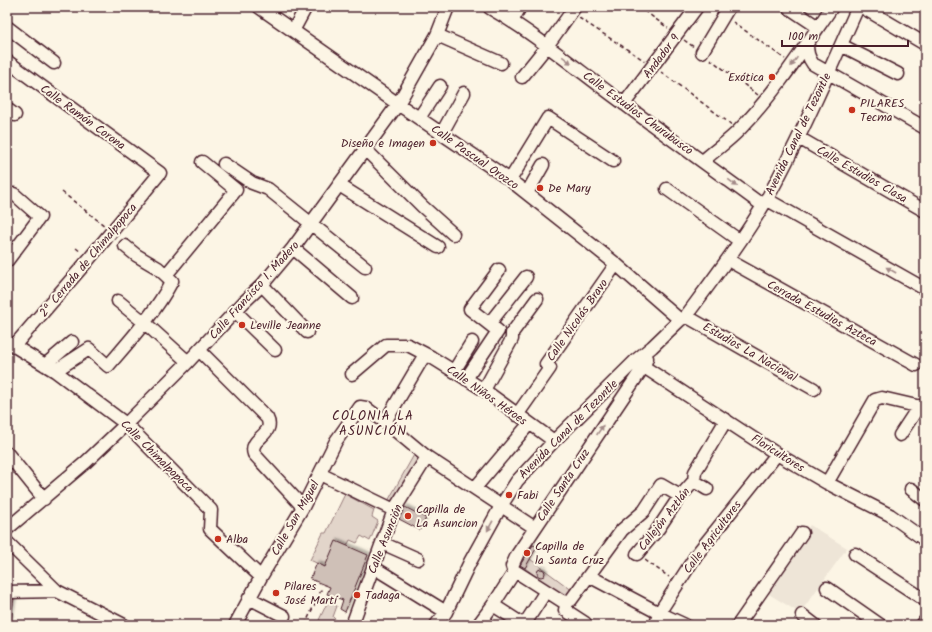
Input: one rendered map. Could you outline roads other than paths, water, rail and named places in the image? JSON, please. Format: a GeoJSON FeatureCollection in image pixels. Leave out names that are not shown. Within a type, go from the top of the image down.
{"type":"FeatureCollection","features":[{"type":"Feature","properties":{"kind":"street"},"geometry":{"type":"LineString","coordinates":[[293,31],[306,7]]}},
{"type":"Feature","properties":{"kind":"street","name":"Calle Francisco I. Madero"},"geometry":{"type":"LineString","coordinates":[[7,529],[86,462],[126,424],[262,285],[294,248],[398,104],[438,35],[448,7]]}},
{"type":"Feature","properties":{"kind":"street"},"geometry":{"type":"LineString","coordinates":[[512,21],[520,7]]}},
{"type":"Feature","properties":{"kind":"street"},"geometry":{"type":"LineString","coordinates":[[522,77],[547,46],[575,7]]}},
{"type":"Feature","properties":{"kind":"street","name":"Andador 9"},"geometry":{"type":"LineString","coordinates":[[624,104],[697,7]]}},
{"type":"Feature","properties":{"kind":"street"},"geometry":{"type":"LineString","coordinates":[[788,7],[818,27]]}},
{"type":"Feature","properties":{"kind":"street"},"geometry":{"type":"LineString","coordinates":[[703,161],[739,130],[766,101],[832,7]]}},
{"type":"Feature","properties":{"kind":"street","name":"Avenida Canal de Tezontle"},"geometry":{"type":"LineString","coordinates":[[436,625],[446,612],[470,562],[501,506],[517,481],[554,441],[639,363],[652,347],[683,318],[728,260],[764,202],[799,138],[858,7]]}},
{"type":"Feature","properties":{"kind":"street"},"geometry":{"type":"LineString","coordinates":[[862,7],[925,44]]}},
{"type":"Feature","properties":{"kind":"street","name":"Calle Estudios Churubusco"},"geometry":{"type":"LineString","coordinates":[[490,8],[512,21],[703,161],[764,202],[925,289]]}},
{"type":"Feature","properties":{"kind":"street","name":"Calle Pascual Orozco"},"geometry":{"type":"LineString","coordinates":[[267,9],[293,31],[510,180],[683,318]]}},
{"type":"Feature","properties":{"kind":"street"},"geometry":{"type":"LineString","coordinates":[[702,52],[726,11]]}},
{"type":"Feature","properties":{"kind":"street"},"geometry":{"type":"LineString","coordinates":[[7,27],[54,63]]}},
{"type":"Feature","properties":{"kind":"street"},"geometry":{"type":"LineString","coordinates":[[438,35],[501,63]]}},
{"type":"Feature","properties":{"kind":"street"},"geometry":{"type":"LineString","coordinates":[[807,43],[807,52],[809,59],[813,64],[925,128]]}},
{"type":"Feature","properties":{"kind":"street"},"geometry":{"type":"LineString","coordinates":[[841,45],[898,74]]}},
{"type":"Feature","properties":{"kind":"street","name":"Calle Ramón Corona"},"geometry":{"type":"LineString","coordinates":[[7,60],[160,172]]}},
{"type":"Feature","properties":{"kind":"street"},"geometry":{"type":"LineString","coordinates":[[419,118],[440,86]]}},
{"type":"Feature","properties":{"kind":"street"},"geometry":{"type":"LineString","coordinates":[[442,133],[464,93]]}},
{"type":"Feature","properties":{"kind":"street"},"geometry":{"type":"LineString","coordinates":[[510,180],[548,118],[613,161]]}},
{"type":"Feature","properties":{"kind":"street","name":"Calle Estudios Clasa"},"geometry":{"type":"LineString","coordinates":[[799,138],[925,211]]}},
{"type":"Feature","properties":{"kind":"street"},"geometry":{"type":"LineString","coordinates":[[365,149],[452,234]]}},
{"type":"Feature","properties":{"kind":"street"},"geometry":{"type":"LineString","coordinates":[[50,368],[89,350],[108,366],[145,322],[169,278],[236,190],[202,162]]}},
{"type":"Feature","properties":{"kind":"street"},"geometry":{"type":"LineString","coordinates":[[224,164],[252,183],[268,189],[365,266]]}},
{"type":"Feature","properties":{"kind":"street"},"geometry":{"type":"LineString","coordinates":[[527,194],[543,165]]}},
{"type":"Feature","properties":{"kind":"street","name":"2ª Cerrada de Chimalpopoca"},"geometry":{"type":"LineString","coordinates":[[11,344],[112,232],[160,172]]}},
{"type":"Feature","properties":{"kind":"street"},"geometry":{"type":"LineString","coordinates":[[339,185],[438,247]]}},
{"type":"Feature","properties":{"kind":"street"},"geometry":{"type":"LineString","coordinates":[[667,189],[740,241]]}},
{"type":"Feature","properties":{"kind":"street"},"geometry":{"type":"LineString","coordinates":[[7,261],[40,217],[14,194]]}},
{"type":"Feature","properties":{"kind":"street"},"geometry":{"type":"LineString","coordinates":[[125,246],[169,278]]}},
{"type":"Feature","properties":{"kind":"street"},"geometry":{"type":"LineString","coordinates":[[294,248],[352,298]]}},
{"type":"Feature","properties":{"kind":"street","name":"Cerrada Estudios Azteca"},"geometry":{"type":"LineString","coordinates":[[728,260],[916,365]]}},
{"type":"Feature","properties":{"kind":"street","name":"Calle Nicolás Bravo"},"geometry":{"type":"LineString","coordinates":[[517,414],[550,368],[546,364],[616,264]]}},
{"type":"Feature","properties":{"kind":"street"},"geometry":{"type":"LineString","coordinates":[[493,327],[470,309],[499,270]]}},
{"type":"Feature","properties":{"kind":"street"},"geometry":{"type":"LineString","coordinates":[[466,379],[493,327],[526,277]]}},
{"type":"Feature","properties":{"kind":"street"},"geometry":{"type":"LineString","coordinates":[[262,285],[307,332]]}},
{"type":"Feature","properties":{"kind":"street"},"geometry":{"type":"LineString","coordinates":[[484,390],[512,339],[512,334],[537,299]]}},
{"type":"Feature","properties":{"kind":"street"},"geometry":{"type":"LineString","coordinates":[[118,301],[145,322],[188,362]]}},
{"type":"Feature","properties":{"kind":"street"},"geometry":{"type":"LineString","coordinates":[[235,311],[275,350]]}},
{"type":"Feature","properties":{"kind":"street","name":"Estudios La Nacional"},"geometry":{"type":"LineString","coordinates":[[683,318],[814,389]]}},
{"type":"Feature","properties":{"kind":"street"},"geometry":{"type":"LineString","coordinates":[[50,368],[72,342]]}},
{"type":"Feature","properties":{"kind":"street"},"geometry":{"type":"LineString","coordinates":[[454,371],[472,342]]}},
{"type":"Feature","properties":{"kind":"street","name":"Calle Chimalpopoca"},"geometry":{"type":"LineString","coordinates":[[11,344],[50,368],[126,424],[211,510],[210,529],[261,577]]}},
{"type":"Feature","properties":{"kind":"street","name":"Calle Niños Héroes"},"geometry":{"type":"LineString","coordinates":[[352,374],[386,345],[408,345],[426,359],[454,371],[484,390],[554,441]]}},
{"type":"Feature","properties":{"kind":"street"},"geometry":{"type":"LineString","coordinates":[[199,350],[267,418],[270,423],[270,427],[254,445],[252,450],[303,507]]}},
{"type":"Feature","properties":{"kind":"street"},"geometry":{"type":"LineString","coordinates":[[426,359],[385,422],[427,457],[535,528]]}},
{"type":"Feature","properties":{"kind":"street","name":"Floricultores"},"geometry":{"type":"LineString","coordinates":[[639,363],[777,454],[827,483],[890,515],[925,540]]}},
{"type":"Feature","properties":{"kind":"street","name":"Calle Santa Cruz"},"geometry":{"type":"LineString","coordinates":[[478,625],[516,571],[513,570],[512,566],[517,555],[639,363]]}},
{"type":"Feature","properties":{"kind":"street"},"geometry":{"type":"LineString","coordinates":[[827,483],[875,400],[882,398],[922,407],[900,435]]}},
{"type":"Feature","properties":{"kind":"street","name":"Calle San Miguel"},"geometry":{"type":"LineString","coordinates":[[235,625],[261,577],[303,507],[336,441],[356,411],[360,407],[366,408],[385,422]]}},
{"type":"Feature","properties":{"kind":"street","name":"Callejón Aztlán"},"geometry":{"type":"LineString","coordinates":[[637,554],[658,529],[680,496],[694,481],[696,472],[726,420]]}},
{"type":"Feature","properties":{"kind":"street"},"geometry":{"type":"LineString","coordinates":[[475,488],[529,424]]}},
{"type":"Feature","properties":{"kind":"street"},"geometry":{"type":"LineString","coordinates":[[7,453],[44,498]]}},
{"type":"Feature","properties":{"kind":"street","name":"Calle Agricultores"},"geometry":{"type":"LineString","coordinates":[[657,619],[697,554],[777,454]]}},
{"type":"Feature","properties":{"kind":"street","name":"Calle Asunción"},"geometry":{"type":"LineString","coordinates":[[352,625],[394,510],[427,457]]}},
{"type":"Feature","properties":{"kind":"street"},"geometry":{"type":"LineString","coordinates":[[320,474],[394,510]]}},
{"type":"Feature","properties":{"kind":"street"},"geometry":{"type":"LineString","coordinates":[[694,481],[707,488]]}},
{"type":"Feature","properties":{"kind":"street"},"geometry":{"type":"LineString","coordinates":[[585,623],[565,610],[567,602],[571,600],[622,530],[644,511],[661,485],[680,496]]}},
{"type":"Feature","properties":{"kind":"street"},"geometry":{"type":"LineString","coordinates":[[911,489],[925,500]]}},
{"type":"Feature","properties":{"kind":"street"},"geometry":{"type":"LineString","coordinates":[[738,625],[802,533]]}},
{"type":"Feature","properties":{"kind":"street"},"geometry":{"type":"LineString","coordinates":[[7,542],[57,591],[124,625]]}},
{"type":"Feature","properties":{"kind":"street"},"geometry":{"type":"LineString","coordinates":[[382,543],[418,559]]}},
{"type":"Feature","properties":{"kind":"street"},"geometry":{"type":"LineString","coordinates":[[855,554],[925,600]]}},
{"type":"Feature","properties":{"kind":"street"},"geometry":{"type":"LineString","coordinates":[[373,567],[446,612]]}},
{"type":"Feature","properties":{"kind":"street"},"geometry":{"type":"LineString","coordinates":[[516,571],[562,601],[567,602]]}},
{"type":"Feature","properties":{"kind":"street"},"geometry":{"type":"LineString","coordinates":[[589,576],[657,619],[685,625]]}},
{"type":"Feature","properties":{"kind":"street"},"geometry":{"type":"LineString","coordinates":[[827,588],[880,625]]}},
{"type":"Feature","properties":{"kind":"street"},"geometry":{"type":"LineString","coordinates":[[7,592],[57,591]]}},
{"type":"Feature","properties":{"kind":"street"},"geometry":{"type":"LineString","coordinates":[[493,605],[524,625],[546,591]]}},
{"type":"Feature","properties":{"kind":"street"},"geometry":{"type":"LineString","coordinates":[[249,598],[284,616]]}},
{"type":"Feature","properties":{"kind":"street"},"geometry":{"type":"LineString","coordinates":[[802,615],[815,625]]}},
{"type":"Feature","properties":{"kind":"street"},"geometry":{"type":"LineString","coordinates":[[922,625],[925,621]]}},
{"type":"Feature","properties":{"kind":"place","name":"Exótica"},"geometry":{"type":"Point","coordinates":[772,77]}},
{"type":"Feature","properties":{"kind":"place","name":"PILARES Tecma"},"geometry":{"type":"Point","coordinates":[852,110]}},
{"type":"Feature","properties":{"kind":"place","name":"Diseño e Imagen"},"geometry":{"type":"Point","coordinates":[433,143]}},
{"type":"Feature","properties":{"kind":"place","name":"De Mary"},"geometry":{"type":"Point","coordinates":[540,188]}},
{"type":"Feature","properties":{"kind":"place","name":"Leville Jeanne"},"geometry":{"type":"Point","coordinates":[242,325]}},
{"type":"Feature","properties":{"kind":"place","name":"Fabi"},"geometry":{"type":"Point","coordinates":[509,495]}},
{"type":"Feature","properties":{"kind":"place","name":"Capilla de La Asuncion"},"geometry":{"type":"Point","coordinates":[408,516]}},
{"type":"Feature","properties":{"kind":"place","name":"Alba"},"geometry":{"type":"Point","coordinates":[218,539]}},
{"type":"Feature","properties":{"kind":"place","name":"Capilla de la Santa Cruz"},"geometry":{"type":"Point","coordinates":[527,553]}},
{"type":"Feature","properties":{"kind":"place","name":"Pilares José Martí"},"geometry":{"type":"Point","coordinates":[276,593]}},
{"type":"Feature","properties":{"kind":"place","name":"Tadaga"},"geometry":{"type":"Point","coordinates":[357,595]}},
{"type":"Feature","properties":{"kind":"district","name":"COLONIA LA ASUNCIÓN"},"geometry":{"type":"Point","coordinates":[373,422]}}]}
